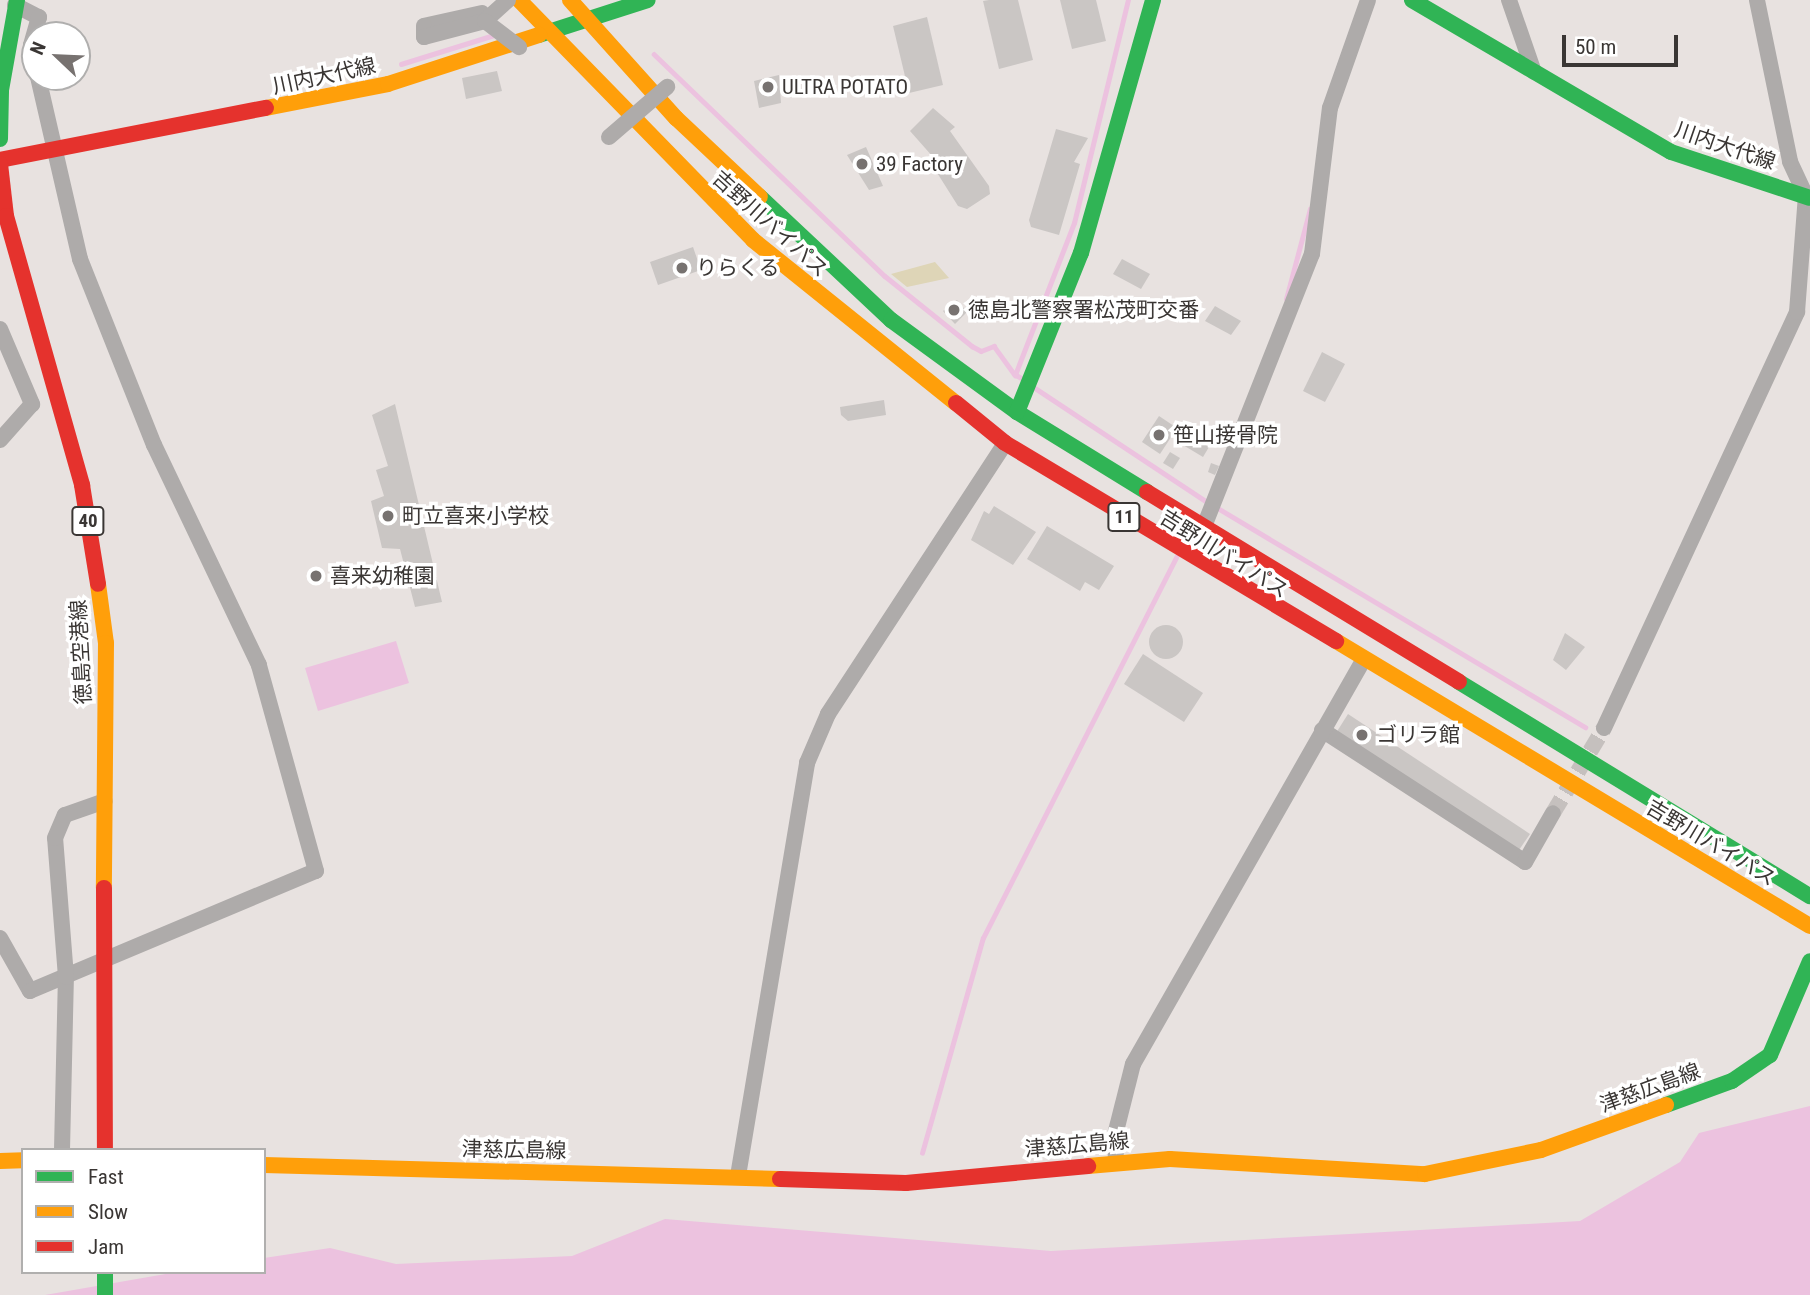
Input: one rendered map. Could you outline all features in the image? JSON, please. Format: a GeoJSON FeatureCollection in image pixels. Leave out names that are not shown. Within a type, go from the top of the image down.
{"type":"FeatureCollection","features":[{"type":"Feature","properties":{"kind":"main road","name":"吉野川バイパス"},"geometry":{"type":"LineString","coordinates":[[519,0],[753,240],[1005,443],[1362,662],[1810,926]]}},
{"type":"Feature","properties":{"kind":"main road","name":"吉野川バイパス"},"geometry":{"type":"LineString","coordinates":[[569,0],[676,118],[872,303],[1017,412],[1203,529],[1810,895]]}},
{"type":"Feature","properties":{"kind":"main road","name":"川内大代線"},"geometry":{"type":"LineString","coordinates":[[0,162],[388,84],[585,18],[648,0]]}},
{"type":"Feature","properties":{"kind":"main road"},"geometry":{"type":"LineString","coordinates":[[1017,412],[1081,253],[1153,0]]}},
{"type":"Feature","properties":{"kind":"main road","name":"川内大代線"},"geometry":{"type":"LineString","coordinates":[[1412,0],[1671,152],[1808,197]]}},
{"type":"Feature","properties":{"kind":"main road"},"geometry":{"type":"LineString","coordinates":[[0,139],[16,3]]}},
{"type":"Feature","properties":{"kind":"main road","name":"徳島空港線"},"geometry":{"type":"LineString","coordinates":[[0,162],[6,216],[78,472],[96,566],[106,643],[104,1148]]}},
{"type":"Feature","properties":{"kind":"main road","name":"津慈広島線"},"geometry":{"type":"LineString","coordinates":[[266,1165],[738,1176],[906,1183],[1170,1159],[1425,1174],[1541,1150],[1732,1081],[1770,1055],[1810,961]]}},
{"type":"Feature","properties":{"kind":"main road"},"geometry":{"type":"LineString","coordinates":[[0,1161],[21,1160]]}},
{"type":"Feature","properties":{"kind":"main road"},"geometry":{"type":"LineString","coordinates":[[105,1274],[105,1295]]}},
{"type":"Feature","properties":{"kind":"street"},"geometry":{"type":"LineString","coordinates":[[508,0],[484,17],[519,47]]}},
{"type":"Feature","properties":{"kind":"street"},"geometry":{"type":"LineString","coordinates":[[1203,529],[1312,254],[1330,108],[1368,0]]}},
{"type":"Feature","properties":{"kind":"street"},"geometry":{"type":"LineString","coordinates":[[1509,0],[1534,72]]}},
{"type":"Feature","properties":{"kind":"street"},"geometry":{"type":"LineString","coordinates":[[1604,728],[1793,329],[1808,197],[1790,161],[1757,0]]}},
{"type":"Feature","properties":{"kind":"street"},"geometry":{"type":"LineString","coordinates":[[16,3],[38,18],[37,21]]}},
{"type":"Feature","properties":{"kind":"street"},"geometry":{"type":"LineString","coordinates":[[609,136],[667,88]]}},
{"type":"Feature","properties":{"kind":"street"},"geometry":{"type":"LineString","coordinates":[[0,938],[30,991],[316,871],[259,665],[107,332],[79,259],[52,151],[41,91]]}},
{"type":"Feature","properties":{"kind":"street"},"geometry":{"type":"LineString","coordinates":[[0,329],[32,404],[0,440]]}},
{"type":"Feature","properties":{"kind":"street"},"geometry":{"type":"LineString","coordinates":[[738,1176],[807,763],[828,714],[1005,443]]}},
{"type":"Feature","properties":{"kind":"street"},"geometry":{"type":"LineString","coordinates":[[1116,1162],[1115,1135],[1133,1064],[1362,662]]}},
{"type":"Feature","properties":{"kind":"street"},"geometry":{"type":"LineString","coordinates":[[1322,730],[1525,862],[1553,813]]}},
{"type":"Feature","properties":{"kind":"street"},"geometry":{"type":"LineString","coordinates":[[62,1148],[66,977],[55,838],[65,815],[104,801]]}},
{"type":"Feature","properties":{"kind":"shaded area"},"geometry":{"type":"Polygon","coordinates":[[[935,262],[949,278],[907,287],[891,274],[935,262]]]}},
{"type":"Feature","properties":{"kind":"shaded area"},"geometry":{"type":"Polygon","coordinates":[[[396,641],[409,683],[318,711],[305,668],[396,641]]]}},
{"type":"Feature","properties":{"kind":"shaded area"},"geometry":{"type":"Polygon","coordinates":[[[1810,1106],[1810,1295],[45,1295],[166,1274],[266,1274],[266,1258],[330,1248],[396,1264],[572,1256],[665,1219],[1051,1251],[1580,1221],[1680,1162],[1699,1133],[1810,1106]]]}},
{"type":"Feature","properties":{"kind":"building"},"geometry":{"type":"Polygon","coordinates":[[[1018,0],[1033,60],[999,69],[983,1],[1018,0]]]}},
{"type":"Feature","properties":{"kind":"building"},"geometry":{"type":"Polygon","coordinates":[[[1060,0],[1096,0],[1106,41],[1072,49],[1060,0]]]}},
{"type":"Feature","properties":{"kind":"building"},"geometry":{"type":"Polygon","coordinates":[[[927,17],[943,85],[909,93],[893,26],[927,17]]]}},
{"type":"Feature","properties":{"kind":"building"},"geometry":{"type":"Polygon","coordinates":[[[497,71],[502,91],[466,99],[462,78],[497,71]]]}},
{"type":"Feature","properties":{"kind":"building","name":"ULTRA POTATO"},"geometry":{"type":"Polygon","coordinates":[[[779,75],[781,103],[759,108],[754,81],[779,75]]]}},
{"type":"Feature","properties":{"kind":"building"},"geometry":{"type":"Polygon","coordinates":[[[933,108],[955,127],[950,131],[989,186],[990,194],[967,209],[958,206],[929,160],[933,157],[910,131],[933,108]]]}},
{"type":"Feature","properties":{"kind":"building"},"geometry":{"type":"Polygon","coordinates":[[[1056,129],[1088,138],[1074,162],[1080,164],[1059,235],[1031,227],[1029,220],[1056,129]]]}},
{"type":"Feature","properties":{"kind":"building","name":"39 Factory"},"geometry":{"type":"Polygon","coordinates":[[[866,147],[883,186],[869,190],[847,155],[866,147]]]}},
{"type":"Feature","properties":{"kind":"building"},"geometry":{"type":"Polygon","coordinates":[[[693,247],[701,270],[658,285],[650,262],[693,247]]]}},
{"type":"Feature","properties":{"kind":"building"},"geometry":{"type":"Polygon","coordinates":[[[1122,259],[1150,274],[1141,289],[1113,274],[1122,259]]]}},
{"type":"Feature","properties":{"kind":"building"},"geometry":{"type":"Polygon","coordinates":[[[957,300],[967,312],[955,324],[943,311],[957,300]]]}},
{"type":"Feature","properties":{"kind":"building"},"geometry":{"type":"Polygon","coordinates":[[[1215,306],[1241,321],[1231,335],[1205,321],[1215,306]]]}},
{"type":"Feature","properties":{"kind":"building"},"geometry":{"type":"Polygon","coordinates":[[[1322,352],[1345,364],[1325,402],[1303,391],[1322,352]]]}},
{"type":"Feature","properties":{"kind":"building"},"geometry":{"type":"Polygon","coordinates":[[[884,400],[886,415],[848,421],[841,415],[840,407],[884,400]]]}},
{"type":"Feature","properties":{"kind":"building"},"geometry":{"type":"Polygon","coordinates":[[[395,404],[442,602],[415,607],[400,549],[382,548],[371,501],[384,496],[376,470],[388,466],[372,415],[395,404]]]}},
{"type":"Feature","properties":{"kind":"building","name":"笹山接骨院"},"geometry":{"type":"Polygon","coordinates":[[[1159,416],[1177,428],[1160,454],[1142,442],[1159,416]]]}},
{"type":"Feature","properties":{"kind":"building"},"geometry":{"type":"Polygon","coordinates":[[[1189,434],[1209,447],[1203,457],[1183,445],[1189,434]]]}},
{"type":"Feature","properties":{"kind":"building"},"geometry":{"type":"Polygon","coordinates":[[[1170,452],[1180,458],[1173,469],[1163,463],[1170,452]]]}},
{"type":"Feature","properties":{"kind":"building"},"geometry":{"type":"Polygon","coordinates":[[[1211,463],[1219,466],[1215,475],[1208,472],[1211,463]]]}},
{"type":"Feature","properties":{"kind":"building"},"geometry":{"type":"Polygon","coordinates":[[[994,506],[1036,532],[1013,565],[971,540],[984,511],[989,514],[994,506]]]}},
{"type":"Feature","properties":{"kind":"building"},"geometry":{"type":"Polygon","coordinates":[[[1047,526],[1114,566],[1099,590],[1085,582],[1080,591],[1027,559],[1047,526]]]}},
{"type":"Feature","properties":{"kind":"building"},"geometry":{"type":"Polygon","coordinates":[[[1166,625],[1178,630],[1183,642],[1178,654],[1166,659],[1154,654],[1149,642],[1154,630],[1166,625]]]}},
{"type":"Feature","properties":{"kind":"building"},"geometry":{"type":"Polygon","coordinates":[[[1565,633],[1585,647],[1566,670],[1553,660],[1565,633]]]}},
{"type":"Feature","properties":{"kind":"building"},"geometry":{"type":"Polygon","coordinates":[[[1143,654],[1203,693],[1184,722],[1124,684],[1143,654]]]}},
{"type":"Feature","properties":{"kind":"building"},"geometry":{"type":"Polygon","coordinates":[[[1348,714],[1530,834],[1519,850],[1336,733],[1348,714]]]}},
{"type":"Feature","properties":{"kind":"waterway"},"geometry":{"type":"LineString","coordinates":[[1022,379],[1015,375],[1074,223],[1128,0]]}},
{"type":"Feature","properties":{"kind":"waterway"},"geometry":{"type":"LineString","coordinates":[[401,64],[494,35]]}},
{"type":"Feature","properties":{"kind":"waterway"},"geometry":{"type":"LineString","coordinates":[[654,54],[885,276],[972,346],[981,351],[994,346],[1015,375]]}},
{"type":"Feature","properties":{"kind":"waterway"},"geometry":{"type":"LineString","coordinates":[[1286,299],[1310,209]]}},
{"type":"Feature","properties":{"kind":"waterway"},"geometry":{"type":"LineString","coordinates":[[1035,388],[1209,503]]}},
{"type":"Feature","properties":{"kind":"waterway"},"geometry":{"type":"LineString","coordinates":[[1216,507],[1585,727]]}},
{"type":"Feature","properties":{"kind":"waterway"},"geometry":{"type":"LineString","coordinates":[[922,1153],[983,938],[1176,557]]}},
{"type":"Feature","properties":{"kind":"tunnel"},"geometry":{"type":"LineString","coordinates":[[1553,813],[1604,728]]}},
{"type":"Feature","properties":{"kind":"traffic: fast"},"geometry":{"type":"LineString","coordinates":[[0,139],[1,90],[17,0]]}},
{"type":"Feature","properties":{"kind":"traffic: fast"},"geometry":{"type":"LineString","coordinates":[[539,35],[648,0]]}},
{"type":"Feature","properties":{"kind":"traffic: fast"},"geometry":{"type":"LineString","coordinates":[[1017,412],[1081,253],[1153,0]]}},
{"type":"Feature","properties":{"kind":"traffic: fast"},"geometry":{"type":"LineString","coordinates":[[1412,0],[1671,152],[1810,198]]}},
{"type":"Feature","properties":{"kind":"traffic: fast"},"geometry":{"type":"LineString","coordinates":[[760,197],[891,320],[1017,412],[1147,492]]}},
{"type":"Feature","properties":{"kind":"traffic: fast"},"geometry":{"type":"LineString","coordinates":[[1459,682],[1810,896]]}},
{"type":"Feature","properties":{"kind":"traffic: fast"},"geometry":{"type":"LineString","coordinates":[[1666,1105],[1732,1081],[1770,1055],[1810,961]]}},
{"type":"Feature","properties":{"kind":"traffic: fast"},"geometry":{"type":"LineString","coordinates":[[105,1274],[105,1295]]}},
{"type":"Feature","properties":{"kind":"traffic: slow"},"geometry":{"type":"LineString","coordinates":[[519,0],[753,240],[956,403]]}},
{"type":"Feature","properties":{"kind":"traffic: slow"},"geometry":{"type":"LineString","coordinates":[[570,0],[676,118],[760,197]]}},
{"type":"Feature","properties":{"kind":"traffic: slow"},"geometry":{"type":"LineString","coordinates":[[266,108],[388,84],[539,35]]}},
{"type":"Feature","properties":{"kind":"traffic: slow"},"geometry":{"type":"LineString","coordinates":[[98,584],[106,643],[104,888]]}},
{"type":"Feature","properties":{"kind":"traffic: slow"},"geometry":{"type":"LineString","coordinates":[[1336,641],[1810,926]]}},
{"type":"Feature","properties":{"kind":"traffic: slow"},"geometry":{"type":"LineString","coordinates":[[1088,1166],[1170,1159],[1425,1174],[1541,1150],[1666,1105]]}},
{"type":"Feature","properties":{"kind":"traffic: slow"},"geometry":{"type":"LineString","coordinates":[[0,1161],[21,1160]]}},
{"type":"Feature","properties":{"kind":"traffic: slow"},"geometry":{"type":"LineString","coordinates":[[266,1165],[780,1179]]}},
{"type":"Feature","properties":{"kind":"traffic: jam"},"geometry":{"type":"LineString","coordinates":[[0,160],[266,108]]}},
{"type":"Feature","properties":{"kind":"traffic: jam"},"geometry":{"type":"LineString","coordinates":[[0,164],[6,216],[82,485],[98,584]]}},
{"type":"Feature","properties":{"kind":"traffic: jam"},"geometry":{"type":"LineString","coordinates":[[956,403],[1005,443],[1336,641]]}},
{"type":"Feature","properties":{"kind":"traffic: jam"},"geometry":{"type":"LineString","coordinates":[[1147,492],[1459,682]]}},
{"type":"Feature","properties":{"kind":"traffic: jam"},"geometry":{"type":"LineString","coordinates":[[104,888],[105,1148]]}},
{"type":"Feature","properties":{"kind":"traffic: jam"},"geometry":{"type":"LineString","coordinates":[[780,1179],[906,1183],[1088,1166]]}},
{"type":"Feature","properties":{"kind":"place","name":"ULTRA POTATO"},"geometry":{"type":"Point","coordinates":[768,87]}},
{"type":"Feature","properties":{"kind":"place","name":"39 Factory"},"geometry":{"type":"Point","coordinates":[862,164]}},
{"type":"Feature","properties":{"kind":"place","name":"りらくる"},"geometry":{"type":"Point","coordinates":[682,268]}},
{"type":"Feature","properties":{"kind":"place","name":"徳島北警察署松茂町交番"},"geometry":{"type":"Point","coordinates":[954,310]}},
{"type":"Feature","properties":{"kind":"place","name":"笹山接骨院"},"geometry":{"type":"Point","coordinates":[1159,435]}},
{"type":"Feature","properties":{"kind":"place","name":"町立喜来小学校"},"geometry":{"type":"Point","coordinates":[388,516]}},
{"type":"Feature","properties":{"kind":"place","name":"喜来幼稚園"},"geometry":{"type":"Point","coordinates":[316,576]}},
{"type":"Feature","properties":{"kind":"place","name":"ゴリラ館"},"geometry":{"type":"Point","coordinates":[1362,735]}}]}
